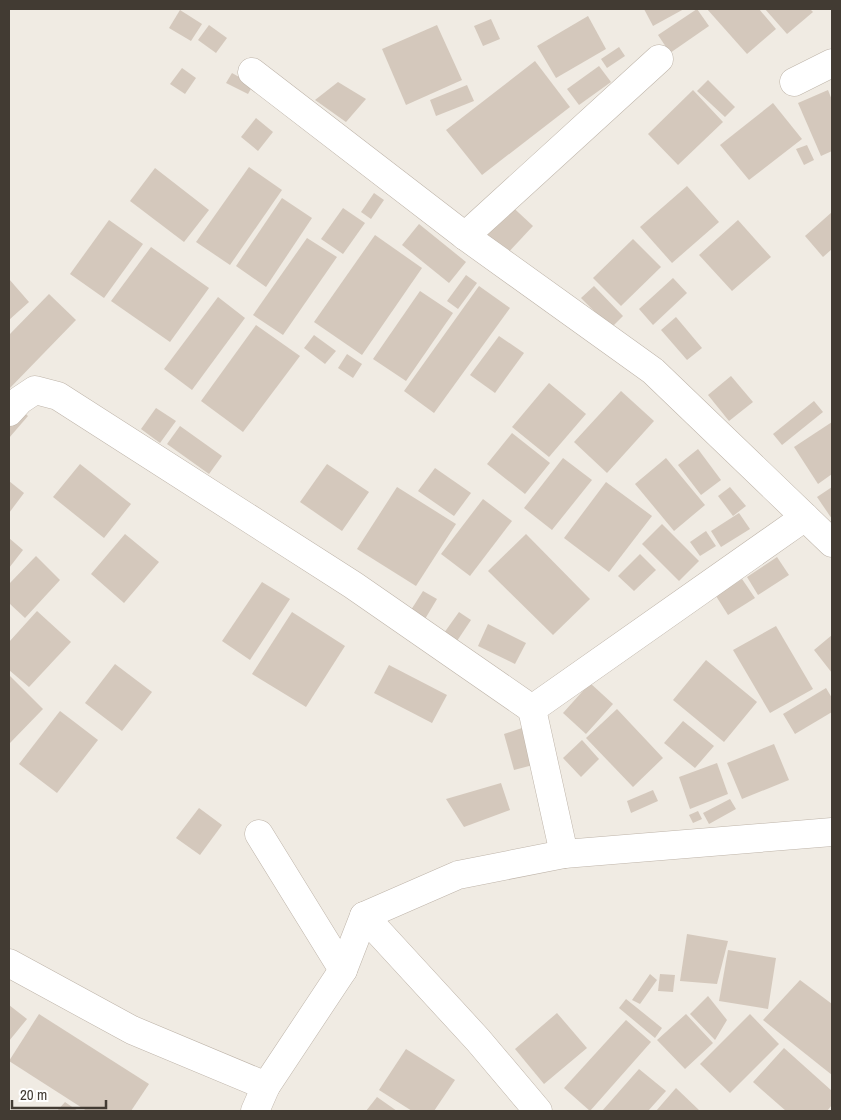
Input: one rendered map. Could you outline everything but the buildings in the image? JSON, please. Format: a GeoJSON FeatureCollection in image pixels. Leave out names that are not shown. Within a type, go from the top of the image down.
{"type":"FeatureCollection","features":[{"type":"Feature","properties":{"kind":"street"},"geometry":{"type":"LineString","coordinates":[[465,236],[659,59]]}},
{"type":"Feature","properties":{"kind":"street"},"geometry":{"type":"LineString","coordinates":[[794,82],[832,63]]}},
{"type":"Feature","properties":{"kind":"street"},"geometry":{"type":"LineString","coordinates":[[252,72],[465,236],[653,371],[832,543]]}},
{"type":"Feature","properties":{"kind":"street"},"geometry":{"type":"LineString","coordinates":[[9,412],[20,400],[35,390],[58,396],[353,585],[532,709],[564,854]]}},
{"type":"Feature","properties":{"kind":"street"},"geometry":{"type":"LineString","coordinates":[[532,709],[805,517]]}},
{"type":"Feature","properties":{"kind":"street"},"geometry":{"type":"LineString","coordinates":[[255,1111],[266,1086],[343,970],[364,916],[458,875],[564,854],[832,832]]}},
{"type":"Feature","properties":{"kind":"street"},"geometry":{"type":"LineString","coordinates":[[259,834],[343,970]]}},
{"type":"Feature","properties":{"kind":"street"},"geometry":{"type":"LineString","coordinates":[[364,916],[478,1040],[538,1111]]}},
{"type":"Feature","properties":{"kind":"street"},"geometry":{"type":"LineString","coordinates":[[9,963],[132,1030],[266,1086]]}}]}
